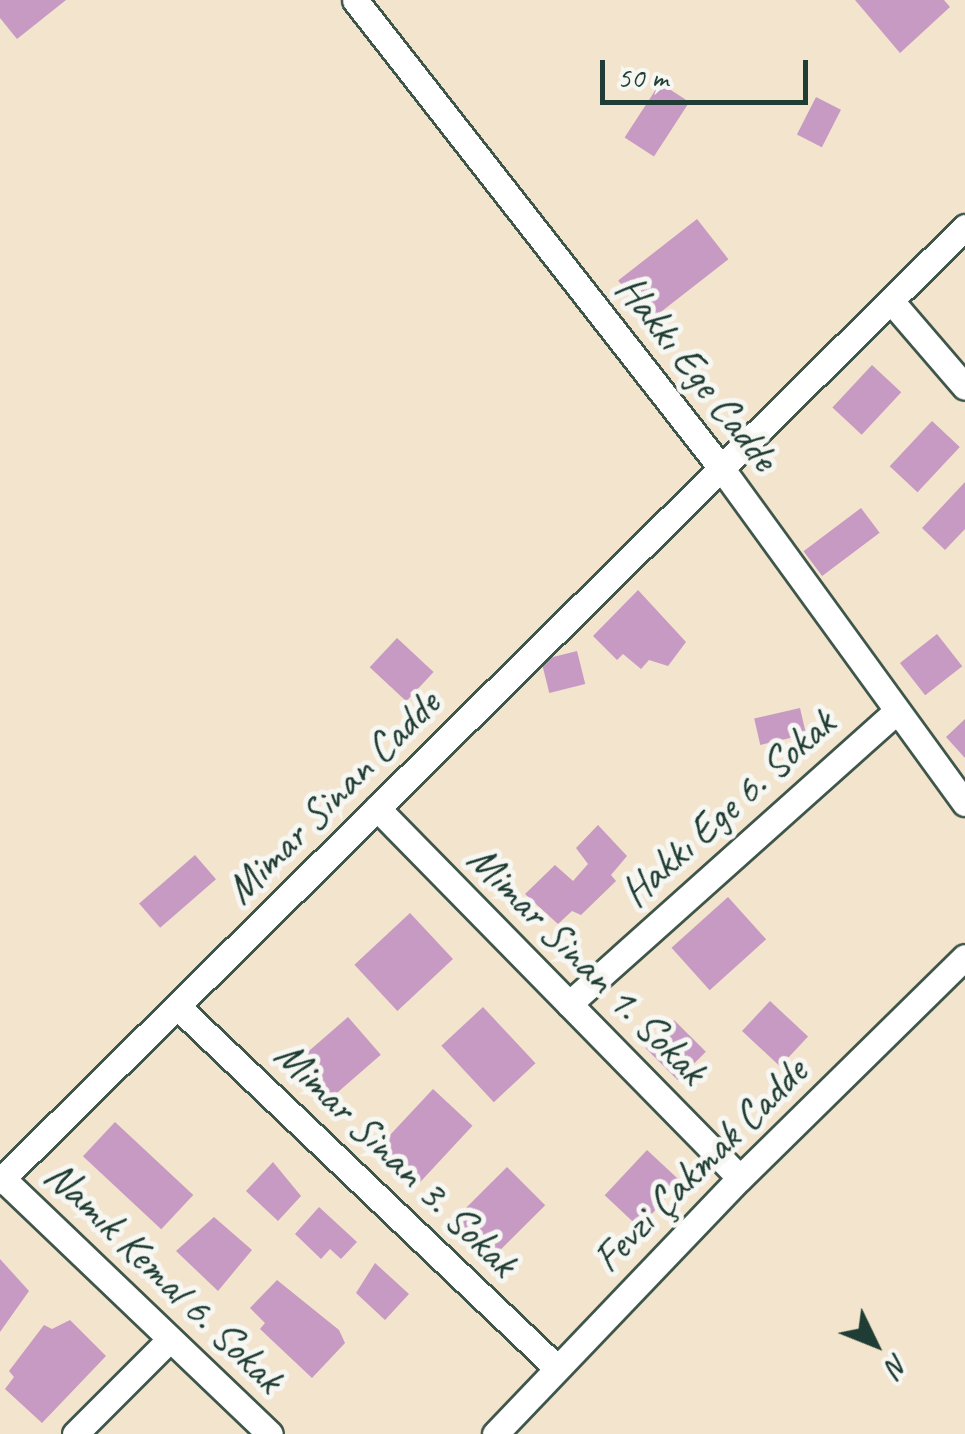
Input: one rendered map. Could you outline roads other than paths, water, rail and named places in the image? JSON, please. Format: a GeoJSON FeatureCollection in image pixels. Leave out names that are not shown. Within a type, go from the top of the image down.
{"type":"FeatureCollection","features":[{"type":"Feature","properties":{"kind":"street","name":"Hakkı Ege Cadde"},"geometry":{"type":"LineString","coordinates":[[354,0],[722,468],[965,803]]}},
{"type":"Feature","properties":{"kind":"street","name":"Mimar Sinan Cadde"},"geometry":{"type":"LineString","coordinates":[[1,1179],[179,1008],[376,808],[965,228]]}},
{"type":"Feature","properties":{"kind":"street"},"geometry":{"type":"LineString","coordinates":[[891,301],[965,387]]}},
{"type":"Feature","properties":{"kind":"street","name":"Hakkı Ege 6. Sokak"},"geometry":{"type":"LineString","coordinates":[[569,1004],[896,712]]}},
{"type":"Feature","properties":{"kind":"street","name":"Mimar Sinan 1. Sokak"},"geometry":{"type":"LineString","coordinates":[[376,808],[740,1178]]}},
{"type":"Feature","properties":{"kind":"street","name":"Fevzi Çakmak Cadde"},"geometry":{"type":"LineString","coordinates":[[496,1434],[740,1178],[965,958]]}},
{"type":"Feature","properties":{"kind":"street","name":"Mimar Sinan 3. Sokak"},"geometry":{"type":"LineString","coordinates":[[179,1008],[557,1368]]}},
{"type":"Feature","properties":{"kind":"street","name":"Namık Kemal 6. Sokak"},"geometry":{"type":"LineString","coordinates":[[1,1179],[270,1434]]}},
{"type":"Feature","properties":{"kind":"street"},"geometry":{"type":"LineString","coordinates":[[76,1434],[170,1338]]}}]}
